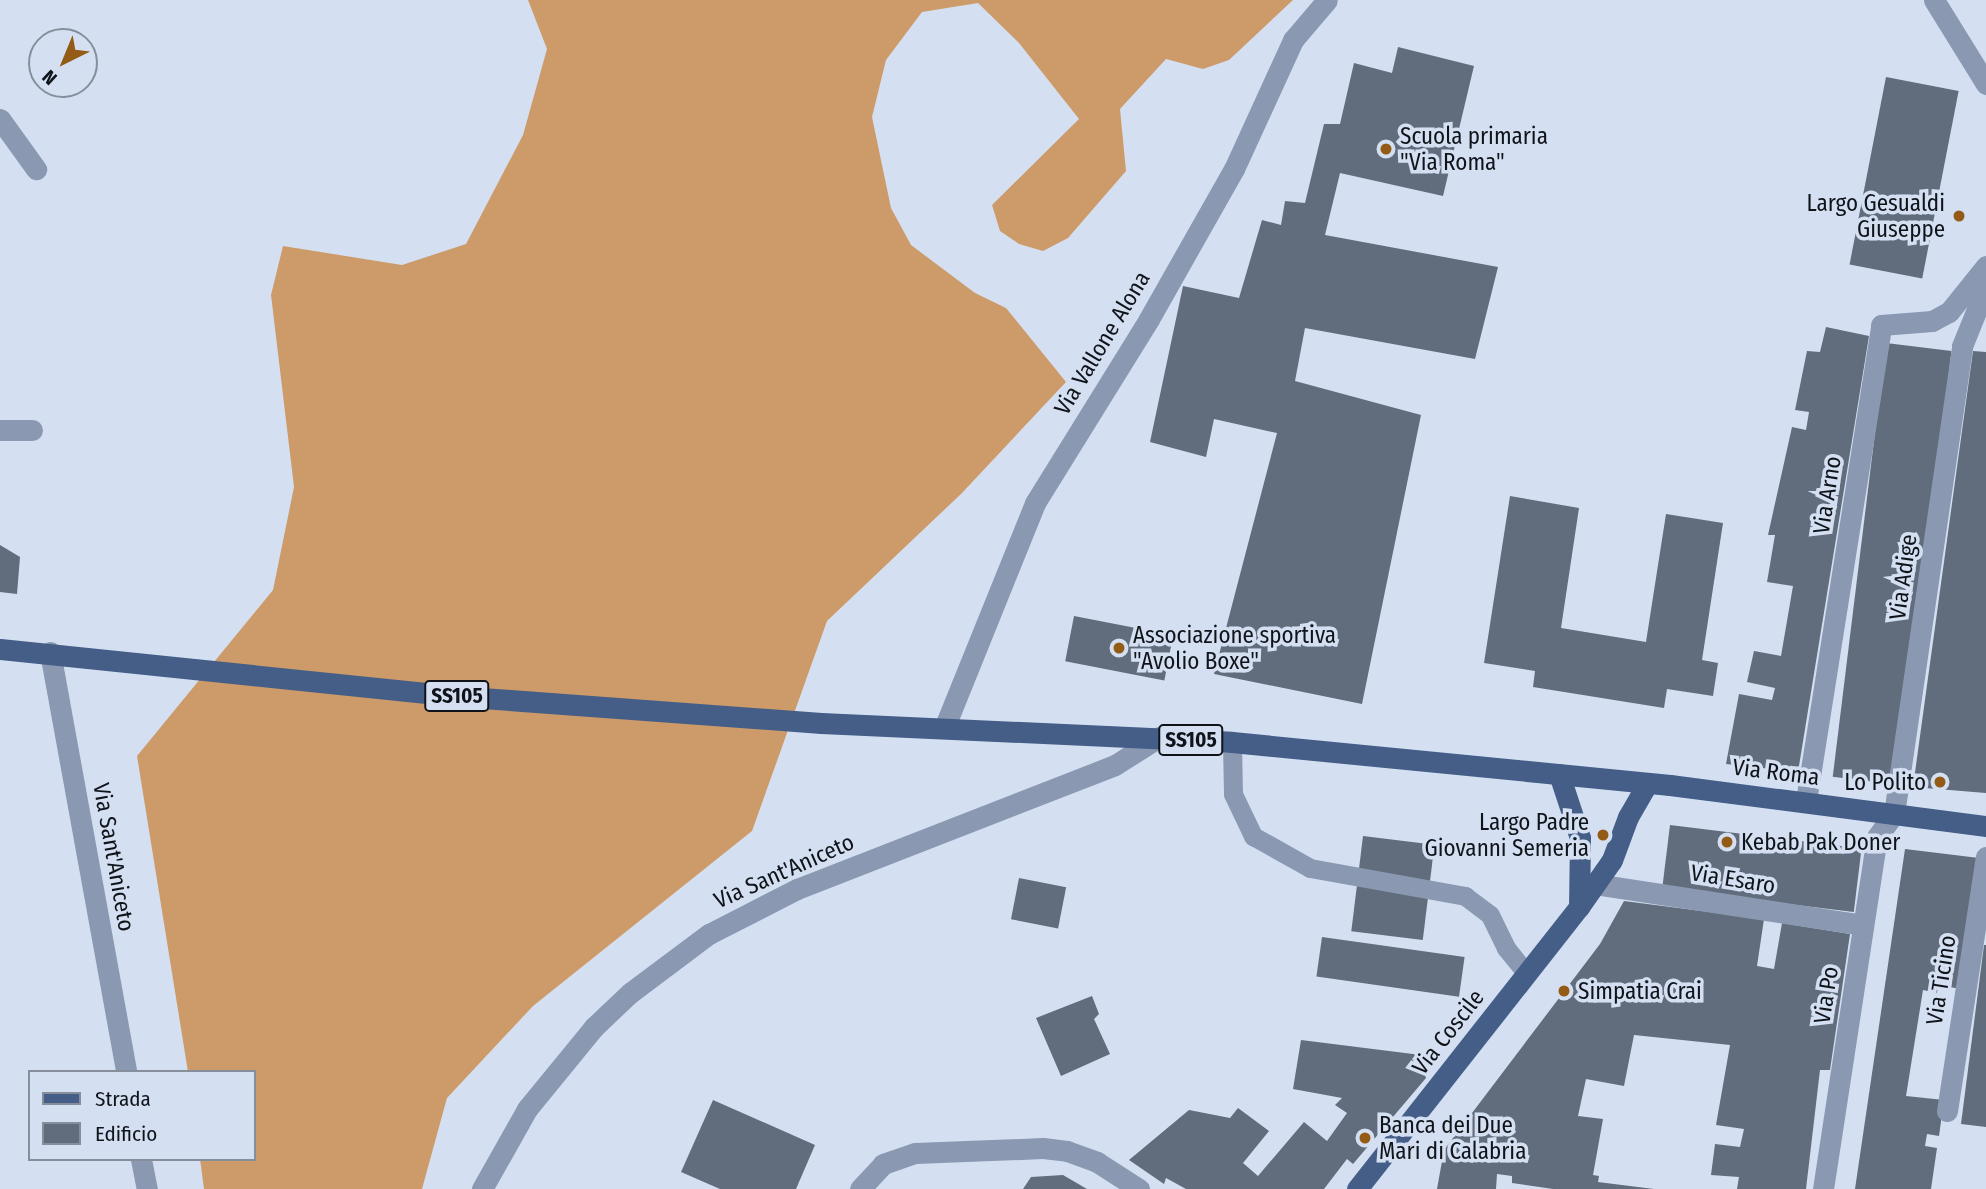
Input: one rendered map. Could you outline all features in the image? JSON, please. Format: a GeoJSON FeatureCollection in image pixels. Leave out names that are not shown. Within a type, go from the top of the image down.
{"type":"FeatureCollection","features":[{"type":"Feature","properties":{"kind":"main road","name":"SS105"},"geometry":{"type":"LineString","coordinates":[[0,649],[50,652],[94,661],[468,697],[821,723],[945,726],[1232,742],[1559,774]]}},
{"type":"Feature","properties":{"kind":"main road","name":"Via Roma"},"geometry":{"type":"LineString","coordinates":[[1559,774],[1806,801],[1986,826]]}},
{"type":"Feature","properties":{"kind":"main road"},"geometry":{"type":"LineString","coordinates":[[1559,774],[1580,838],[1579,907]]}},
{"type":"Feature","properties":{"kind":"main road","name":"Via Coscile"},"geometry":{"type":"LineString","coordinates":[[1357,1189],[1579,907],[1612,860],[1628,817],[1648,783]]}},
{"type":"Feature","properties":{"kind":"street","name":"Via Vallone Alona"},"geometry":{"type":"LineString","coordinates":[[945,726],[1035,503],[1149,319],[1234,169],[1293,40],[1327,0]]}},
{"type":"Feature","properties":{"kind":"street"},"geometry":{"type":"LineString","coordinates":[[1934,0],[1986,84]]}},
{"type":"Feature","properties":{"kind":"street"},"geometry":{"type":"LineString","coordinates":[[0,119],[36,169]]}},
{"type":"Feature","properties":{"kind":"street","name":"Via Arno"},"geometry":{"type":"LineString","coordinates":[[1806,801],[1881,325],[1932,321],[1949,312],[1986,266]]}},
{"type":"Feature","properties":{"kind":"street","name":"Via Adige"},"geometry":{"type":"LineString","coordinates":[[1894,814],[1962,346],[1986,286]]}},
{"type":"Feature","properties":{"kind":"street"},"geometry":{"type":"LineString","coordinates":[[0,430],[32,430]]}},
{"type":"Feature","properties":{"kind":"street","name":"Via Sant'Aniceto"},"geometry":{"type":"LineString","coordinates":[[50,652],[126,1070]]}},
{"type":"Feature","properties":{"kind":"street","name":"Via Sant'Aniceto"},"geometry":{"type":"LineString","coordinates":[[482,1189],[527,1109],[585,1037],[630,993],[709,934],[797,889],[1115,765],[1159,737]]}},
{"type":"Feature","properties":{"kind":"street","name":"Via Po"},"geometry":{"type":"LineString","coordinates":[[1823,1189],[1877,837],[1894,814]]}},
{"type":"Feature","properties":{"kind":"street","name":"Via Ticino"},"geometry":{"type":"LineString","coordinates":[[1947,1111],[1986,856]]}},
{"type":"Feature","properties":{"kind":"street","name":"Via Esaro"},"geometry":{"type":"LineString","coordinates":[[1595,884],[1863,925]]}},
{"type":"Feature","properties":{"kind":"street"},"geometry":{"type":"LineString","coordinates":[[860,1189],[883,1164],[915,1153],[1043,1149],[1068,1151],[1097,1162],[1139,1189]]}},
{"type":"Feature","properties":{"kind":"street"},"geometry":{"type":"LineString","coordinates":[[141,1161],[147,1189]]}},
{"type":"Feature","properties":{"kind":"lane"},"geometry":{"type":"LineString","coordinates":[[1232,742],[1233,794],[1253,835],[1310,868],[1465,896],[1490,915],[1506,948],[1527,974]]}},
{"type":"Feature","properties":{"kind":"shaded area"},"geometry":{"type":"Polygon","coordinates":[[[528,0],[1293,0],[1229,60],[1203,69],[1166,59],[1120,109],[1126,171],[1068,238],[1043,251],[1019,244],[1000,231],[992,205],[1079,119],[1019,43],[978,3],[922,12],[886,60],[872,117],[891,208],[911,245],[975,293],[1006,308],[1066,382],[962,493],[827,621],[752,831],[533,1006],[447,1098],[422,1189],[204,1189],[200,1161],[256,1161],[256,1070],[188,1070],[137,756],[273,590],[294,487],[271,295],[283,246],[402,265],[466,244],[523,135],[547,49],[528,0]]]}},
{"type":"Feature","properties":{"kind":"building"},"geometry":{"type":"Polygon","coordinates":[[[1398,47],[1474,66],[1443,196],[1340,173],[1325,235],[1498,267],[1475,359],[1305,328],[1295,381],[1421,415],[1362,704],[1214,674],[1277,433],[1214,419],[1206,457],[1150,442],[1183,286],[1239,298],[1262,220],[1281,225],[1285,201],[1305,203],[1324,124],[1340,124],[1354,63],[1392,73],[1398,47]]]}},
{"type":"Feature","properties":{"kind":"building"},"geometry":{"type":"Polygon","coordinates":[[[1886,77],[1959,91],[1922,279],[1850,264],[1886,77]]]}},
{"type":"Feature","properties":{"kind":"building"},"geometry":{"type":"Polygon","coordinates":[[[1826,327],[1869,336],[1798,772],[1726,764],[1739,694],[1772,700],[1775,688],[1747,682],[1754,651],[1781,656],[1793,586],[1767,582],[1775,535],[1768,535],[1792,427],[1806,430],[1809,412],[1795,410],[1807,351],[1820,352],[1826,327]]]}},
{"type":"Feature","properties":{"kind":"building"},"geometry":{"type":"Polygon","coordinates":[[[1886,343],[1952,351],[1898,785],[1833,777],[1886,343]]]}},
{"type":"Feature","properties":{"kind":"building"},"geometry":{"type":"Polygon","coordinates":[[[1973,351],[1986,352],[1986,793],[1913,787],[1973,351]]]}},
{"type":"Feature","properties":{"kind":"building"},"geometry":{"type":"Polygon","coordinates":[[[1510,496],[1579,508],[1561,628],[1646,642],[1666,514],[1723,523],[1702,660],[1718,663],[1713,696],[1667,689],[1664,708],[1533,687],[1535,671],[1484,663],[1510,496]]]}},
{"type":"Feature","properties":{"kind":"building"},"geometry":{"type":"Polygon","coordinates":[[[0,545],[20,557],[17,594],[0,592],[0,545]]]}},
{"type":"Feature","properties":{"kind":"building","name":"Associazione sportiva \"Avolio Boxe\""},"geometry":{"type":"Polygon","coordinates":[[[1074,616],[1173,635],[1164,680],[1065,661],[1074,616]]]}},
{"type":"Feature","properties":{"kind":"building"},"geometry":{"type":"Polygon","coordinates":[[[1670,825],[1862,849],[1854,912],[1662,889],[1670,825]]]}},
{"type":"Feature","properties":{"kind":"building"},"geometry":{"type":"Polygon","coordinates":[[[1363,836],[1434,845],[1423,940],[1351,931],[1363,836]]]}},
{"type":"Feature","properties":{"kind":"building"},"geometry":{"type":"Polygon","coordinates":[[[1905,849],[1979,858],[1961,989],[1938,985],[1937,993],[1923,990],[1906,1096],[1944,1100],[1939,1136],[1927,1134],[1925,1146],[1937,1148],[1931,1189],[1855,1189],[1905,849]]]}},
{"type":"Feature","properties":{"kind":"building"},"geometry":{"type":"Polygon","coordinates":[[[1019,878],[1066,887],[1058,928],[1011,919],[1019,878]]]}},
{"type":"Feature","properties":{"kind":"building"},"geometry":{"type":"Polygon","coordinates":[[[1624,901],[1764,919],[1757,966],[1774,969],[1782,923],[1850,934],[1830,1070],[1820,1070],[1806,1189],[1737,1189],[1739,1177],[1711,1175],[1715,1144],[1740,1147],[1744,1129],[1716,1125],[1730,1045],[1634,1035],[1624,1086],[1586,1079],[1578,1116],[1603,1119],[1593,1175],[1599,1176],[1598,1182],[1654,1189],[1553,1189],[1512,1183],[1512,1176],[1497,1174],[1496,1189],[1437,1189],[1444,1150],[1600,944],[1624,901]]]}},
{"type":"Feature","properties":{"kind":"building"},"geometry":{"type":"Polygon","coordinates":[[[1322,937],[1465,957],[1459,997],[1316,977],[1322,937]]]}},
{"type":"Feature","properties":{"kind":"building"},"geometry":{"type":"Polygon","coordinates":[[[1986,945],[1986,1127],[1961,1124],[1986,945]]]}},
{"type":"Feature","properties":{"kind":"building"},"geometry":{"type":"Polygon","coordinates":[[[1092,996],[1099,1014],[1094,1019],[1110,1054],[1061,1076],[1036,1018],[1092,996]]]}},
{"type":"Feature","properties":{"kind":"building"},"geometry":{"type":"Polygon","coordinates":[[[1301,1040],[1421,1055],[1426,1078],[1353,1164],[1347,1159],[1324,1189],[1186,1189],[1166,1178],[1164,1184],[1129,1160],[1189,1110],[1230,1118],[1238,1108],[1269,1131],[1243,1163],[1258,1176],[1304,1122],[1327,1141],[1347,1113],[1335,1105],[1342,1098],[1293,1089],[1301,1040]]]}},
{"type":"Feature","properties":{"kind":"building"},"geometry":{"type":"Polygon","coordinates":[[[713,1100],[815,1145],[796,1189],[720,1189],[681,1172],[713,1100]]]}},
{"type":"Feature","properties":{"kind":"building"},"geometry":{"type":"Polygon","coordinates":[[[1063,1175],[1087,1189],[1023,1189],[1031,1177],[1063,1175]]]}},
{"type":"Feature","properties":{"kind":"place","name":"Scuola primaria \"Via Roma\""},"geometry":{"type":"Point","coordinates":[1386,149]}},
{"type":"Feature","properties":{"kind":"place","name":"Largo Gesualdi Giuseppe"},"geometry":{"type":"Point","coordinates":[1959,216]}},
{"type":"Feature","properties":{"kind":"place","name":"Associazione sportiva \"Avolio Boxe\""},"geometry":{"type":"Point","coordinates":[1119,648]}},
{"type":"Feature","properties":{"kind":"place","name":"Lo Polito"},"geometry":{"type":"Point","coordinates":[1940,782]}},
{"type":"Feature","properties":{"kind":"place","name":"Largo Padre Giovanni Semeria"},"geometry":{"type":"Point","coordinates":[1603,835]}},
{"type":"Feature","properties":{"kind":"place","name":"Kebab Pak Doner"},"geometry":{"type":"Point","coordinates":[1727,842]}},
{"type":"Feature","properties":{"kind":"place","name":"Simpatia Crai"},"geometry":{"type":"Point","coordinates":[1564,991]}},
{"type":"Feature","properties":{"kind":"place","name":"Banca dei Due Mari di Calabria"},"geometry":{"type":"Point","coordinates":[1365,1138]}}]}
